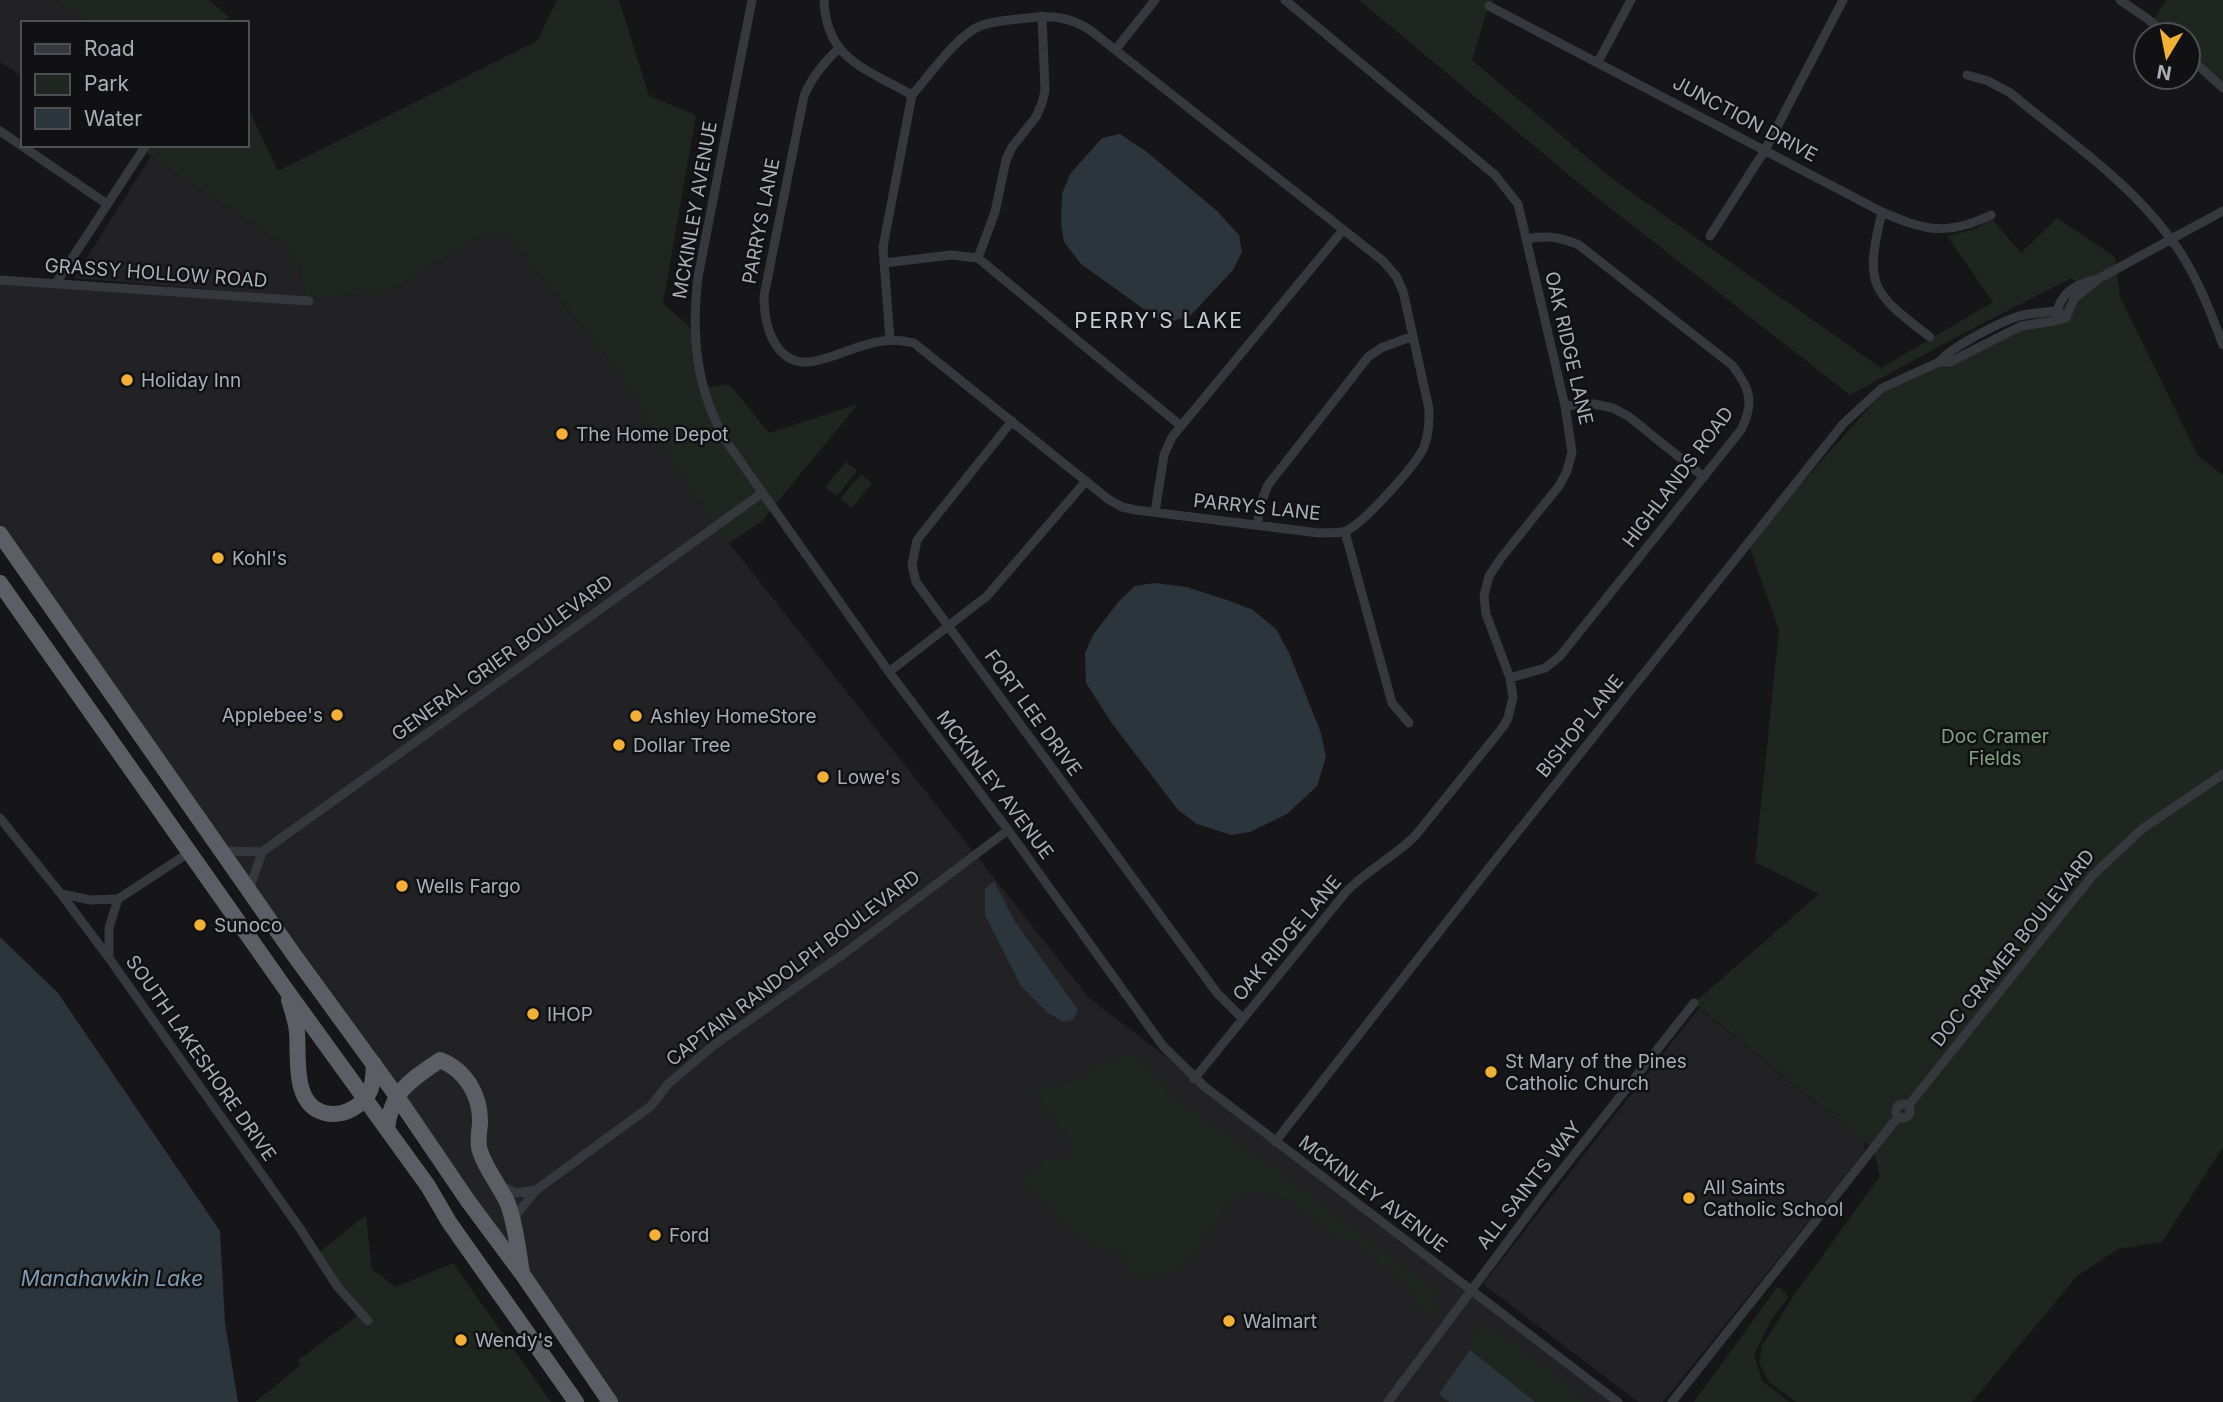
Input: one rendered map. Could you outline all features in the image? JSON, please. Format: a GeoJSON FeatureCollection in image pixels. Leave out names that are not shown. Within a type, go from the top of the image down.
{"type":"FeatureCollection","features":[{"type":"Feature","properties":{"kind":"highway"},"geometry":{"type":"LineString","coordinates":[[0,534],[610,1402]]}},
{"type":"Feature","properties":{"kind":"highway"},"geometry":{"type":"LineString","coordinates":[[0,583],[387,1129],[576,1402]]}},
{"type":"Feature","properties":{"kind":"highway"},"geometry":{"type":"LineString","coordinates":[[0,591],[23,616]]}},
{"type":"Feature","properties":{"kind":"highway"},"geometry":{"type":"LineString","coordinates":[[287,991],[296,1028],[300,1084],[305,1099],[314,1109],[337,1115],[348,1112],[366,1100],[373,1083],[374,1064]]}},
{"type":"Feature","properties":{"kind":"highway"},"geometry":{"type":"LineString","coordinates":[[387,1129],[389,1111],[396,1095],[416,1076],[440,1060],[463,1074],[475,1095],[479,1109],[479,1151],[507,1203],[523,1275]]}},
{"type":"Feature","properties":{"kind":"street","name":"MCKINLEY AVENUE"},"geometry":{"type":"LineString","coordinates":[[752,0],[698,277],[695,344],[704,394],[726,441],[889,672],[1008,830],[1163,1046],[1194,1079],[1618,1402]]}},
{"type":"Feature","properties":{"kind":"street"},"geometry":{"type":"LineString","coordinates":[[824,0],[828,29],[838,49],[850,60],[912,95],[883,247],[890,340]]}},
{"type":"Feature","properties":{"kind":"street"},"geometry":{"type":"LineString","coordinates":[[1116,49],[1155,0]]}},
{"type":"Feature","properties":{"kind":"street","name":"OAK RIDGE LANE"},"geometry":{"type":"LineString","coordinates":[[1194,1079],[1346,892],[1415,836],[1508,718],[1513,697],[1510,678],[1486,614],[1484,596],[1489,576],[1559,486],[1567,471],[1572,452],[1518,204],[1495,175],[1284,0]]}},
{"type":"Feature","properties":{"kind":"street"},"geometry":{"type":"LineString","coordinates":[[1598,62],[1631,0]]}},
{"type":"Feature","properties":{"kind":"street"},"geometry":{"type":"LineString","coordinates":[[2120,0],[2150,21]]}},
{"type":"Feature","properties":{"kind":"street"},"geometry":{"type":"LineString","coordinates":[[1710,236],[1765,150],[1841,1]]}},
{"type":"Feature","properties":{"kind":"street","name":"JUNCTION DRIVE"},"geometry":{"type":"LineString","coordinates":[[1489,6],[1882,212],[1918,227],[1937,230],[1965,226],[1990,215]]}},
{"type":"Feature","properties":{"kind":"street"},"geometry":{"type":"LineString","coordinates":[[978,258],[995,212],[1006,160],[1012,147],[1036,117],[1042,103],[1045,91],[1042,16]]}},
{"type":"Feature","properties":{"kind":"street","name":"PARRYS LANE"},"geometry":{"type":"LineString","coordinates":[[838,49],[823,64],[804,96],[764,296],[764,315],[775,345],[785,356],[796,361],[819,361],[876,342],[890,340],[914,343],[1122,507],[1319,533],[1345,532],[1368,514],[1412,465],[1423,449],[1429,429],[1429,409],[1404,291],[1396,276],[1382,261],[1116,49],[1079,22],[1061,17],[1042,16],[993,22],[977,27],[961,39],[912,95]]}},
{"type":"Feature","properties":{"kind":"street"},"geometry":{"type":"LineString","coordinates":[[2202,69],[2223,88]]}},
{"type":"Feature","properties":{"kind":"street"},"geometry":{"type":"LineString","coordinates":[[1967,75],[1988,81],[2009,92],[2133,194],[2172,240],[2207,301],[2223,345]]}},
{"type":"Feature","properties":{"kind":"street"},"geometry":{"type":"LineString","coordinates":[[0,131],[21,145]]}},
{"type":"Feature","properties":{"kind":"street"},"geometry":{"type":"LineString","coordinates":[[23,147],[107,204]]}},
{"type":"Feature","properties":{"kind":"street"},"geometry":{"type":"LineString","coordinates":[[55,283],[145,147]]}},
{"type":"Feature","properties":{"kind":"street"},"geometry":{"type":"LineString","coordinates":[[2057,311],[2066,318],[2074,299],[2098,279],[2223,211]]}},
{"type":"Feature","properties":{"kind":"street"},"geometry":{"type":"LineString","coordinates":[[1882,212],[1872,260],[1874,279],[1891,306],[1930,337]]}},
{"type":"Feature","properties":{"kind":"street"},"geometry":{"type":"LineString","coordinates":[[1155,512],[1164,455],[1172,437],[1343,230]]}},
{"type":"Feature","properties":{"kind":"street","name":"HIGHLANDS ROAD"},"geometry":{"type":"LineString","coordinates":[[1510,678],[1545,668],[1560,656],[1741,430],[1749,414],[1749,395],[1742,378],[1732,365],[1579,245],[1562,238],[1545,236],[1526,239]]}},
{"type":"Feature","properties":{"kind":"street"},"geometry":{"type":"LineString","coordinates":[[884,263],[951,255],[978,258],[1181,426]]}},
{"type":"Feature","properties":{"kind":"street"},"geometry":{"type":"LineString","coordinates":[[2055,321],[2063,297],[2070,290],[2098,279]]}},
{"type":"Feature","properties":{"kind":"street","name":"GRASSY HOLLOW ROAD"},"geometry":{"type":"LineString","coordinates":[[0,280],[309,302]]}},
{"type":"Feature","properties":{"kind":"street","name":"BISHOP LANE"},"geometry":{"type":"LineString","coordinates":[[1275,1142],[1492,864],[1843,424],[1882,388],[1939,362],[1946,354],[2015,317],[2057,311]]}},
{"type":"Feature","properties":{"kind":"street","name":"BISHOP LANE"},"geometry":{"type":"LineString","coordinates":[[1939,362],[1950,362],[2021,326],[2066,318]]}},
{"type":"Feature","properties":{"kind":"street"},"geometry":{"type":"LineString","coordinates":[[1257,525],[1268,485],[1368,357],[1381,348],[1413,336]]}},
{"type":"Feature","properties":{"kind":"street"},"geometry":{"type":"LineString","coordinates":[[1564,406],[1594,404],[1613,408],[1628,416],[1704,477]]}},
{"type":"Feature","properties":{"kind":"street","name":"FORT LEE DRIVE"},"geometry":{"type":"LineString","coordinates":[[1012,421],[916,540],[912,565],[916,582],[1217,993],[1243,1019]]}},
{"type":"Feature","properties":{"kind":"street"},"geometry":{"type":"LineString","coordinates":[[889,672],[1002,581],[1087,481]]}},
{"type":"Feature","properties":{"kind":"street","name":"GENERAL GRIER BOULEVARD"},"geometry":{"type":"LineString","coordinates":[[262,852],[762,493]]}},
{"type":"Feature","properties":{"kind":"street"},"geometry":{"type":"LineString","coordinates":[[1345,532],[1392,703],[1409,723]]}},
{"type":"Feature","properties":{"kind":"street","name":"DOC CRAMER BOULEVARD"},"geometry":{"type":"LineString","coordinates":[[1672,1402],[1898,1117],[1896,1108],[1901,1104],[1908,1105],[2093,875],[2142,829],[2223,774]]}},
{"type":"Feature","properties":{"kind":"street","name":"SOUTH LAKESHORE DRIVE"},"geometry":{"type":"LineString","coordinates":[[0,818],[109,958],[299,1227],[337,1286],[368,1321]]}},
{"type":"Feature","properties":{"kind":"street","name":"CAPTAIN RANDOLPH BOULEVARD"},"geometry":{"type":"LineString","coordinates":[[514,1226],[517,1214],[536,1190],[651,1106],[668,1084],[714,1045],[849,950],[1008,830]]}},
{"type":"Feature","properties":{"kind":"street"},"geometry":{"type":"LineString","coordinates":[[222,851],[262,852],[249,890]]}},
{"type":"Feature","properties":{"kind":"street"},"geometry":{"type":"LineString","coordinates":[[61,894],[91,900],[118,899],[190,852]]}},
{"type":"Feature","properties":{"kind":"street"},"geometry":{"type":"LineString","coordinates":[[109,958],[109,928],[118,899]]}},
{"type":"Feature","properties":{"kind":"street","name":"ALL SAINTS WAY"},"geometry":{"type":"LineString","coordinates":[[1388,1402],[1547,1189],[1694,1003]]}},
{"type":"Feature","properties":{"kind":"street"},"geometry":{"type":"LineString","coordinates":[[496,1183],[516,1193],[536,1190]]}},
{"type":"Feature","properties":{"kind":"shaded area"},"geometry":{"type":"Polygon","coordinates":[[[0,0],[56,0],[87,21],[21,21],[21,76],[0,62],[0,0]]]}},
{"type":"Feature","properties":{"kind":"shaded area"},"geometry":{"type":"Polygon","coordinates":[[[151,156],[284,245],[298,263],[306,298],[389,292],[485,234],[508,237],[616,368],[695,498],[729,543],[1089,998],[1618,1402],[609,1402],[0,534],[0,280],[262,294],[74,278],[151,156]]]}},
{"type":"Feature","properties":{"kind":"shaded area"},"geometry":{"type":"Polygon","coordinates":[[[1699,1008],[1864,1142],[1865,1151],[1663,1402],[1638,1402],[1483,1284],[1699,1008]]]}},
{"type":"Feature","properties":{"kind":"green space"},"geometry":{"type":"Polygon","coordinates":[[[56,0],[209,0],[229,17],[225,21],[87,21],[56,0]]]}},
{"type":"Feature","properties":{"kind":"green space"},"geometry":{"type":"Polygon","coordinates":[[[557,0],[619,0],[649,96],[696,115],[663,303],[694,331],[704,387],[730,385],[769,433],[858,404],[761,522],[729,543],[695,498],[616,368],[508,237],[485,234],[389,292],[306,298],[298,263],[284,245],[138,147],[248,147],[248,108],[278,171],[537,41],[557,0]]]}},
{"type":"Feature","properties":{"kind":"green space","name":"Doc Cramer Fields"},"geometry":{"type":"Polygon","coordinates":[[[1359,0],[1494,0],[1487,11],[1472,60],[1614,180],[1881,368],[1993,302],[1947,236],[1975,229],[1992,219],[2021,253],[2057,218],[2115,257],[2120,297],[2198,456],[2223,475],[2223,1147],[2162,1242],[2118,1249],[2077,1276],[1972,1402],[1796,1402],[1769,1382],[1759,1363],[1762,1346],[1795,1294],[1880,1176],[1873,1149],[1694,1003],[1819,894],[1755,862],[1779,630],[1748,543],[1882,393],[2082,295],[2072,278],[1850,395],[1582,186],[1359,0]]]}},
{"type":"Feature","properties":{"kind":"green space"},"geometry":{"type":"Polygon","coordinates":[[[2166,0],[2223,0],[2223,91],[2202,72],[2202,21],[2153,21],[2166,0]]]}},
{"type":"Feature","properties":{"kind":"green space"},"geometry":{"type":"Polygon","coordinates":[[[846,462],[857,471],[837,496],[825,487],[846,462]]]}},
{"type":"Feature","properties":{"kind":"green space"},"geometry":{"type":"Polygon","coordinates":[[[861,474],[872,483],[852,508],[840,499],[861,474]]]}},
{"type":"Feature","properties":{"kind":"green space"},"geometry":{"type":"Polygon","coordinates":[[[1136,1053],[1166,1091],[1281,1173],[1432,1288],[1436,1303],[1430,1317],[1420,1315],[1413,1291],[1352,1239],[1338,1239],[1289,1200],[1253,1191],[1229,1204],[1181,1270],[1155,1279],[1129,1276],[1125,1254],[1095,1247],[1075,1234],[1020,1181],[1044,1160],[1070,1157],[1070,1139],[1046,1110],[1036,1090],[1088,1076],[1099,1063],[1136,1053]]]}},
{"type":"Feature","properties":{"kind":"green space"},"geometry":{"type":"Polygon","coordinates":[[[366,1215],[372,1269],[396,1287],[453,1263],[551,1402],[255,1402],[301,1365],[297,1361],[360,1314],[317,1254],[366,1215]]]}},
{"type":"Feature","properties":{"kind":"green space"},"geometry":{"type":"Polygon","coordinates":[[[1778,1286],[1789,1297],[1773,1317],[1754,1354],[1762,1381],[1790,1402],[1694,1402],[1778,1286]]]}},
{"type":"Feature","properties":{"kind":"green space"},"geometry":{"type":"Polygon","coordinates":[[[1485,1321],[1551,1370],[1587,1402],[1535,1402],[1470,1350],[1472,1340],[1485,1321]]]}},
{"type":"Feature","properties":{"kind":"water"},"geometry":{"type":"Polygon","coordinates":[[[1120,134],[1147,152],[1217,211],[1239,235],[1242,252],[1233,270],[1191,315],[1173,321],[1159,320],[1081,264],[1064,242],[1061,223],[1062,194],[1070,174],[1102,138],[1120,134]]]}},
{"type":"Feature","properties":{"kind":"water"},"geometry":{"type":"Polygon","coordinates":[[[1154,583],[1187,587],[1230,601],[1253,610],[1276,629],[1289,653],[1321,733],[1326,757],[1317,786],[1287,814],[1250,832],[1231,835],[1197,824],[1178,810],[1111,722],[1086,683],[1085,653],[1093,635],[1119,601],[1135,586],[1154,583]]]}},
{"type":"Feature","properties":{"kind":"water"},"geometry":{"type":"Polygon","coordinates":[[[994,881],[1014,920],[1078,1010],[1073,1020],[1064,1022],[1047,1012],[1021,986],[985,915],[985,889],[994,881]]]}},
{"type":"Feature","properties":{"kind":"water","name":"Manahawkin Lake"},"geometry":{"type":"Polygon","coordinates":[[[0,937],[58,993],[220,1231],[225,1323],[238,1402],[0,1402],[0,937]]]}},
{"type":"Feature","properties":{"kind":"water"},"geometry":{"type":"Polygon","coordinates":[[[1470,1350],[1535,1402],[1449,1402],[1439,1394],[1470,1350]]]}},
{"type":"Feature","properties":{"kind":"place","name":"Holiday Inn"},"geometry":{"type":"Point","coordinates":[127,380]}},
{"type":"Feature","properties":{"kind":"place","name":"The Home Depot"},"geometry":{"type":"Point","coordinates":[562,434]}},
{"type":"Feature","properties":{"kind":"place","name":"Kohl's"},"geometry":{"type":"Point","coordinates":[218,558]}},
{"type":"Feature","properties":{"kind":"place","name":"Applebee's"},"geometry":{"type":"Point","coordinates":[337,715]}},
{"type":"Feature","properties":{"kind":"place","name":"Ashley HomeStore"},"geometry":{"type":"Point","coordinates":[636,716]}},
{"type":"Feature","properties":{"kind":"place","name":"Dollar Tree"},"geometry":{"type":"Point","coordinates":[619,745]}},
{"type":"Feature","properties":{"kind":"place","name":"Lowe's"},"geometry":{"type":"Point","coordinates":[823,777]}},
{"type":"Feature","properties":{"kind":"place","name":"Wells Fargo"},"geometry":{"type":"Point","coordinates":[402,886]}},
{"type":"Feature","properties":{"kind":"place","name":"Sunoco"},"geometry":{"type":"Point","coordinates":[200,925]}},
{"type":"Feature","properties":{"kind":"place","name":"IHOP"},"geometry":{"type":"Point","coordinates":[533,1014]}},
{"type":"Feature","properties":{"kind":"place","name":"St Mary of the Pines Catholic Church"},"geometry":{"type":"Point","coordinates":[1491,1072]}},
{"type":"Feature","properties":{"kind":"place","name":"All Saints Catholic School"},"geometry":{"type":"Point","coordinates":[1689,1198]}},
{"type":"Feature","properties":{"kind":"place","name":"Ford"},"geometry":{"type":"Point","coordinates":[655,1235]}},
{"type":"Feature","properties":{"kind":"place","name":"Walmart"},"geometry":{"type":"Point","coordinates":[1229,1321]}},
{"type":"Feature","properties":{"kind":"place","name":"Wendy's"},"geometry":{"type":"Point","coordinates":[461,1340]}},
{"type":"Feature","properties":{"kind":"district","name":"PERRY'S LAKE"},"geometry":{"type":"Point","coordinates":[1159,320]}}]}
